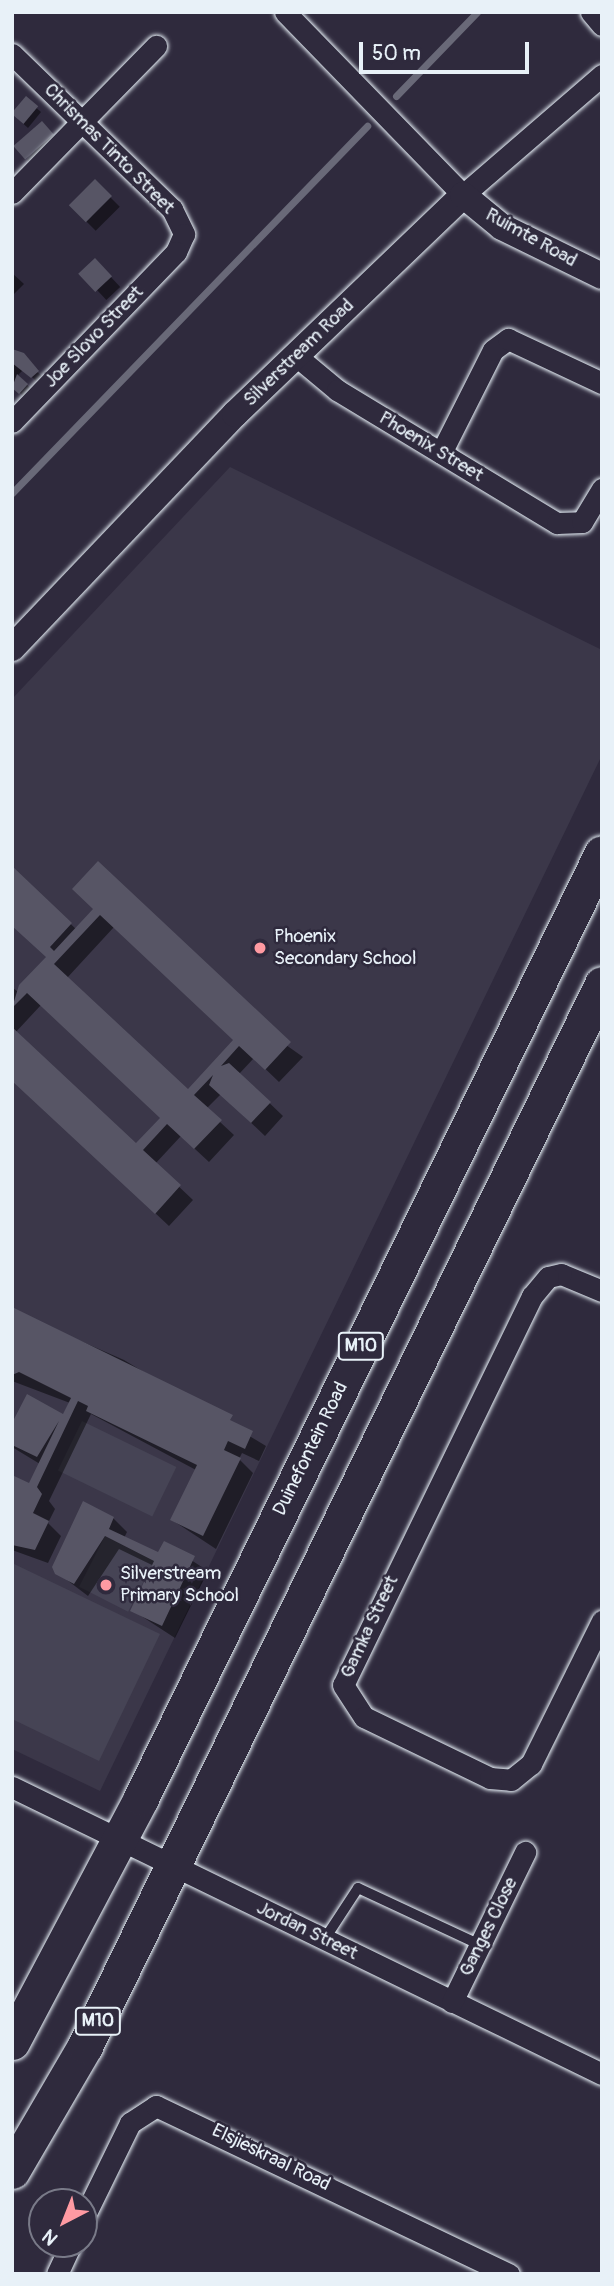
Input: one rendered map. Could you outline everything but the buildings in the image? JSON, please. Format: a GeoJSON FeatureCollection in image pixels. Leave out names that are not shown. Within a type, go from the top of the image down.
{"type":"FeatureCollection","features":[{"type":"Feature","properties":{"kind":"main road","name":"Duinefontein Road"},"geometry":{"type":"LineString","coordinates":[[12,2042],[120,1839],[602,853]]}},
{"type":"Feature","properties":{"kind":"main road","name":"M10"},"geometry":{"type":"LineString","coordinates":[[12,2171],[85,2046],[602,984]]}},
{"type":"Feature","properties":{"kind":"street"},"geometry":{"type":"LineString","coordinates":[[285,12],[463,195]]}},
{"type":"Feature","properties":{"kind":"street"},"geometry":{"type":"LineString","coordinates":[[591,12],[602,25]]}},
{"type":"Feature","properties":{"kind":"street"},"geometry":{"type":"LineString","coordinates":[[12,192],[156,46]]}},
{"type":"Feature","properties":{"kind":"street","name":"Chrismas Tinto Street"},"geometry":{"type":"LineString","coordinates":[[12,54],[180,219],[184,234],[176,252]]}},
{"type":"Feature","properties":{"kind":"street","name":"Silverstream Road"},"geometry":{"type":"LineString","coordinates":[[12,648],[295,355],[463,195],[602,75]]}},
{"type":"Feature","properties":{"kind":"street","name":"Ruimte Road"},"geometry":{"type":"LineString","coordinates":[[463,195],[496,223],[602,276]]}},
{"type":"Feature","properties":{"kind":"street","name":"Joe Slovo Street"},"geometry":{"type":"LineString","coordinates":[[12,422],[176,252]]}},
{"type":"Feature","properties":{"kind":"street"},"geometry":{"type":"LineString","coordinates":[[441,453],[493,350],[508,339],[602,383]]}},
{"type":"Feature","properties":{"kind":"street","name":"Phoenix Street"},"geometry":{"type":"LineString","coordinates":[[295,355],[338,390],[557,523],[575,526],[590,515],[602,489]]}},
{"type":"Feature","properties":{"kind":"street","name":"Gamka Street"},"geometry":{"type":"LineString","coordinates":[[602,1291],[561,1274],[548,1277],[532,1296],[343,1685],[364,1717],[491,1778],[511,1780],[531,1764],[602,1621]]}},
{"type":"Feature","properties":{"kind":"street","name":"Jordan Street"},"geometry":{"type":"LineString","coordinates":[[12,1787],[602,2074]]}},
{"type":"Feature","properties":{"kind":"street","name":"Ganges Close"},"geometry":{"type":"LineString","coordinates":[[452,2002],[525,1852]]}},
{"type":"Feature","properties":{"kind":"street","name":"Elsjieskraal Road"},"geometry":{"type":"LineString","coordinates":[[98,2188],[130,2123],[156,2106],[486,2269],[509,2274]]}},
{"type":"Feature","properties":{"kind":"street"},"geometry":{"type":"LineString","coordinates":[[57,2274],[64,2258]]}},
{"type":"Feature","properties":{"kind":"lane"},"geometry":{"type":"LineString","coordinates":[[324,1940],[358,1888],[480,1945]]}},
{"type":"Feature","properties":{"kind":"shaded area","name":"Phoenix Secondary School"},"geometry":{"type":"Polygon","coordinates":[[[230,467],[602,650],[602,755],[100,1791],[12,1749],[12,699],[230,467]]]}},
{"type":"Feature","properties":{"kind":"shaded area"},"geometry":{"type":"Polygon","coordinates":[[[82,1421],[176,1467],[152,1516],[58,1470],[82,1421]]]}},
{"type":"Feature","properties":{"kind":"shaded area"},"geometry":{"type":"Polygon","coordinates":[[[105,1536],[154,1561],[128,1612],[79,1587],[105,1536]]]}},
{"type":"Feature","properties":{"kind":"shaded area"},"geometry":{"type":"Polygon","coordinates":[[[12,1563],[160,1634],[99,1761],[12,1719],[12,1563]]]}},
{"type":"Feature","properties":{"kind":"waterway"},"geometry":{"type":"LineString","coordinates":[[396,96],[477,12]]}},
{"type":"Feature","properties":{"kind":"waterway"},"geometry":{"type":"LineString","coordinates":[[12,493],[367,126]]}},
{"type":"Feature","properties":{"kind":"place","name":"Phoenix Secondary School"},"geometry":{"type":"Point","coordinates":[260,948]}},
{"type":"Feature","properties":{"kind":"place","name":"Silverstream Primary School"},"geometry":{"type":"Point","coordinates":[106,1585]}}]}
